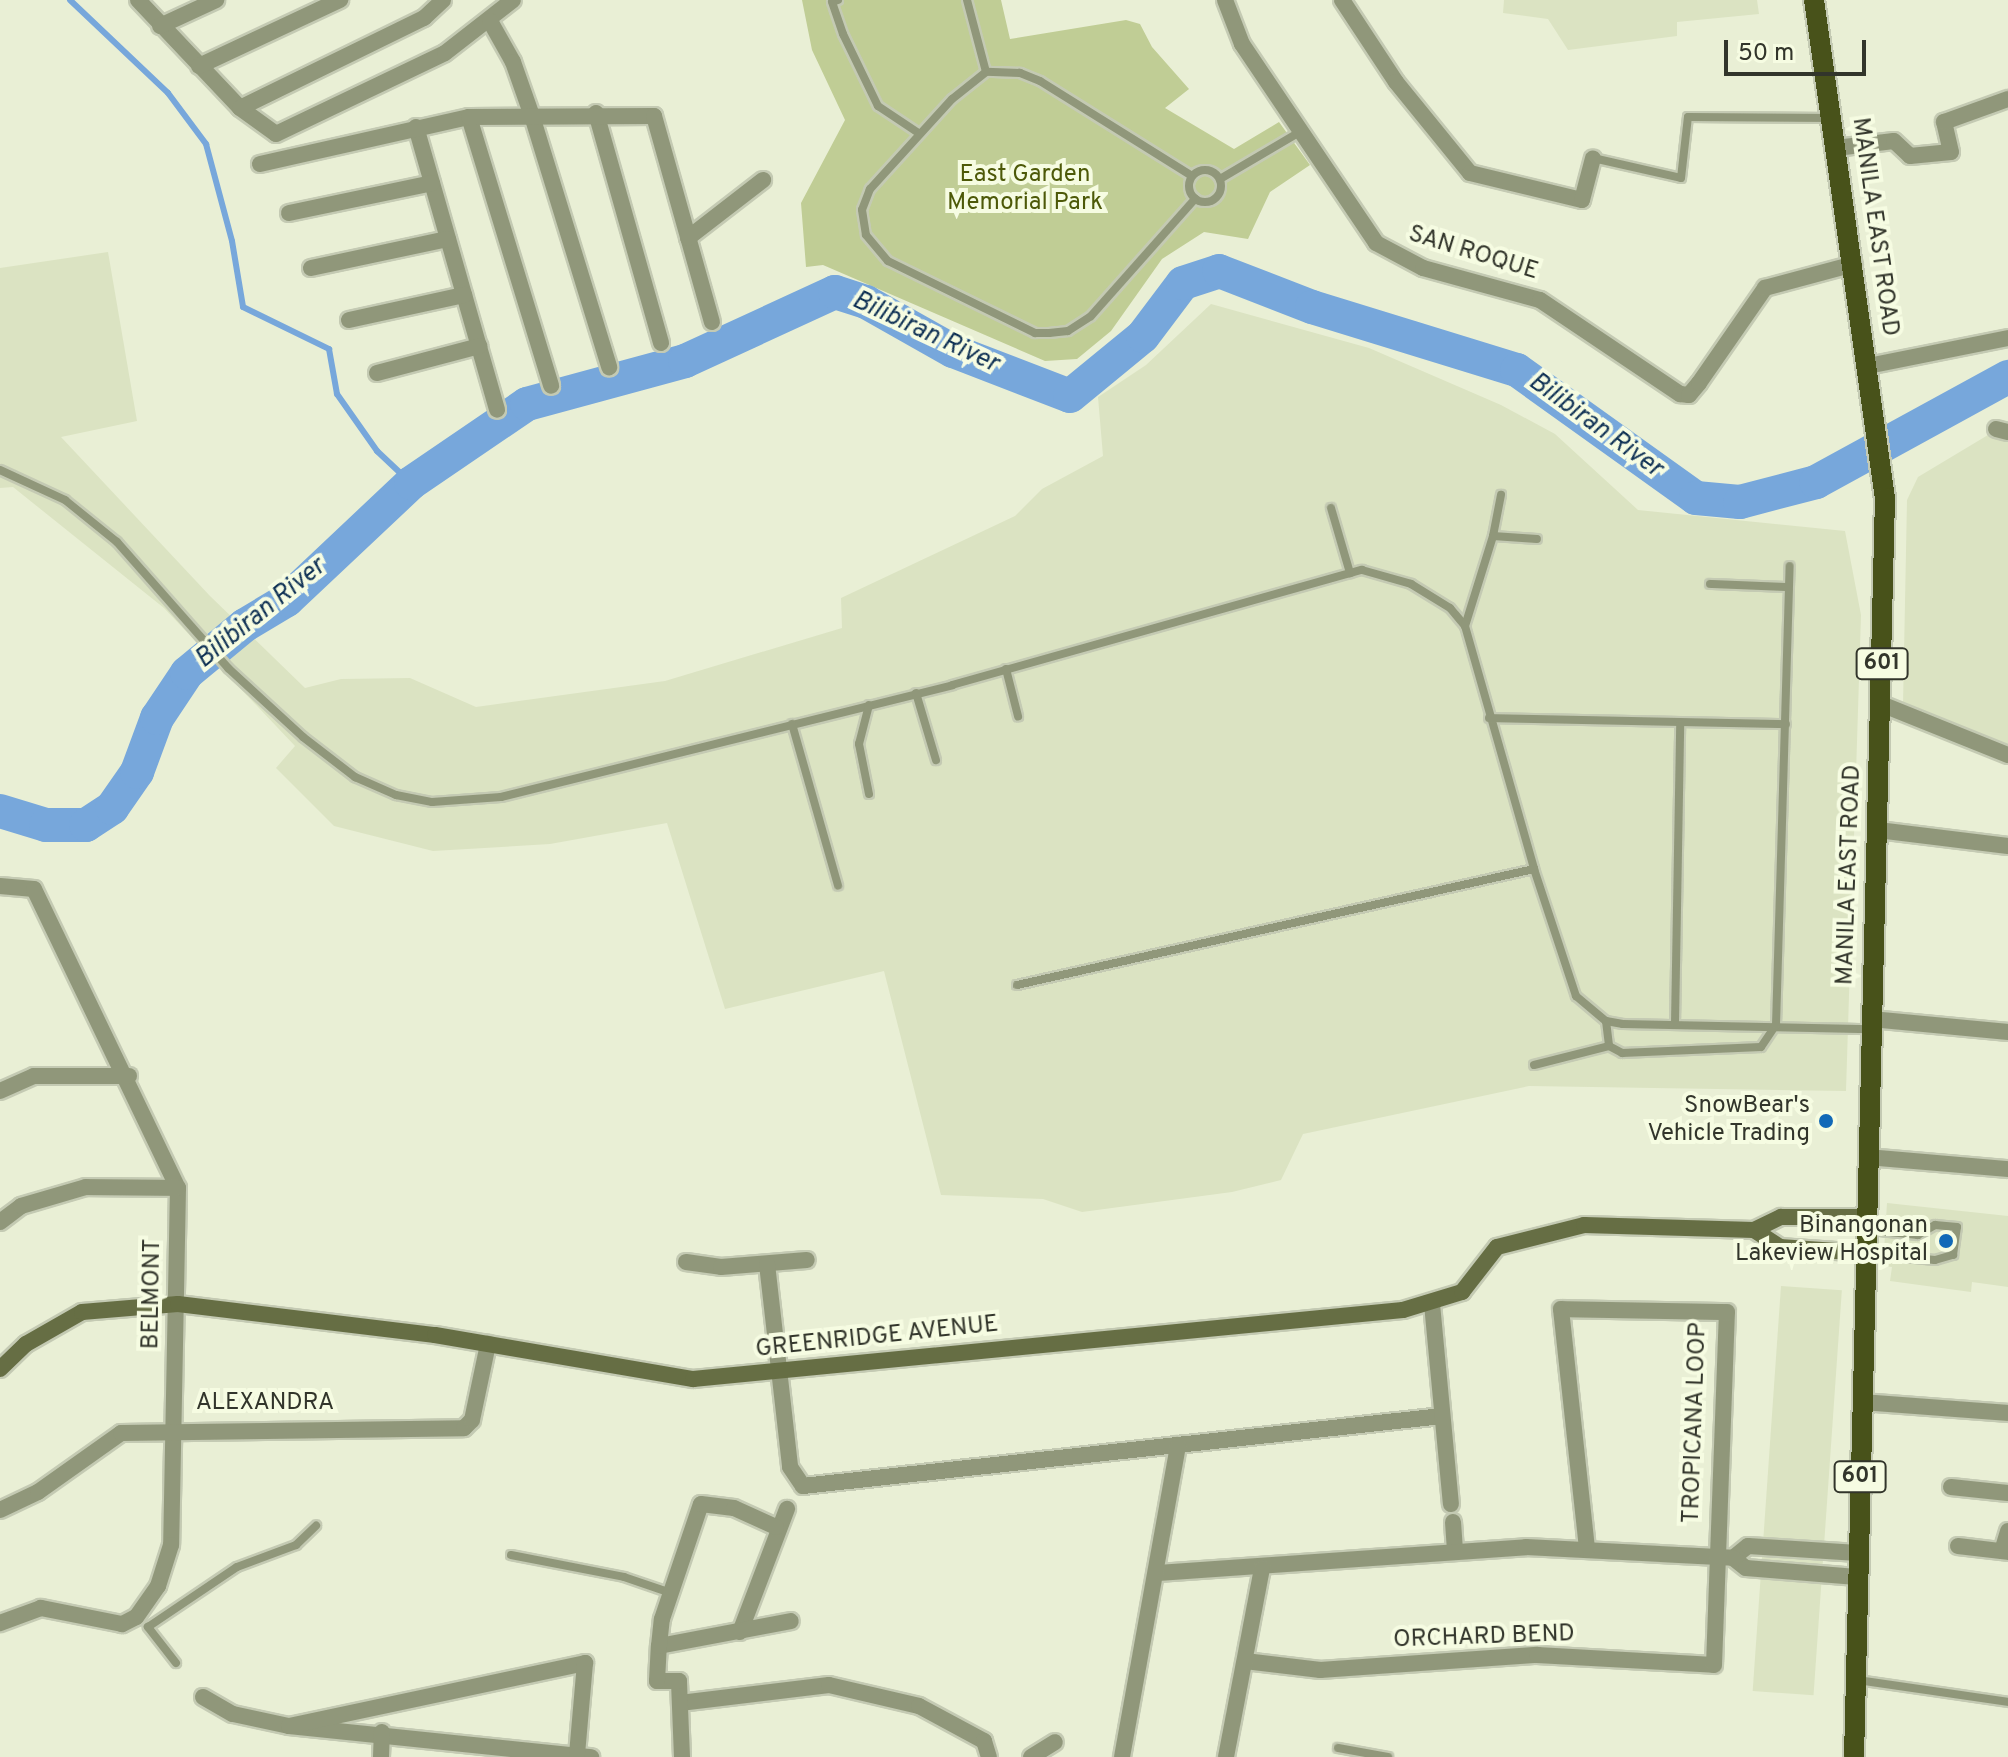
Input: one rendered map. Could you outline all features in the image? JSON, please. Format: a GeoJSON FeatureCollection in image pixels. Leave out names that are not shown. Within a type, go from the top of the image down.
{"type":"FeatureCollection","features":[{"type":"Feature","properties":{"kind":"main road","name":"MANILA EAST ROAD"},"geometry":{"type":"LineString","coordinates":[[1814,0],[1885,498],[1864,1253],[1854,1757]]}},
{"type":"Feature","properties":{"kind":"street"},"geometry":{"type":"LineString","coordinates":[[138,0],[240,108],[276,134],[445,53],[490,21],[513,0]]}},
{"type":"Feature","properties":{"kind":"street"},"geometry":{"type":"LineString","coordinates":[[160,26],[216,0]]}},
{"type":"Feature","properties":{"kind":"street"},"geometry":{"type":"LineString","coordinates":[[199,66],[340,0]]}},
{"type":"Feature","properties":{"kind":"street"},"geometry":{"type":"LineString","coordinates":[[240,108],[424,18],[443,0]]}},
{"type":"Feature","properties":{"kind":"street","name":"SAN ROQUE"},"geometry":{"type":"LineString","coordinates":[[1225,0],[1242,44],[1298,133],[1376,243],[1396,257],[1540,300],[1680,394],[1689,395],[1699,383],[1765,288],[1854,264]]}},
{"type":"Feature","properties":{"kind":"street"},"geometry":{"type":"LineString","coordinates":[[1342,0],[1396,82],[1470,173],[1582,200],[1593,158]]}},
{"type":"Feature","properties":{"kind":"street"},"geometry":{"type":"LineString","coordinates":[[490,21],[513,62],[532,116],[609,367]]}},
{"type":"Feature","properties":{"kind":"street"},"geometry":{"type":"LineString","coordinates":[[1836,148],[1894,141],[1910,156],[1951,152],[1944,122],[2008,99]]}},
{"type":"Feature","properties":{"kind":"street"},"geometry":{"type":"LineString","coordinates":[[596,113],[661,343]]}},
{"type":"Feature","properties":{"kind":"street"},"geometry":{"type":"LineString","coordinates":[[260,164],[469,117],[596,113],[654,116],[712,322]]}},
{"type":"Feature","properties":{"kind":"street"},"geometry":{"type":"LineString","coordinates":[[469,117],[551,386]]}},
{"type":"Feature","properties":{"kind":"street"},"geometry":{"type":"LineString","coordinates":[[416,127],[497,410]]}},
{"type":"Feature","properties":{"kind":"street"},"geometry":{"type":"LineString","coordinates":[[688,238],[763,180]]}},
{"type":"Feature","properties":{"kind":"street"},"geometry":{"type":"LineString","coordinates":[[289,213],[432,183]]}},
{"type":"Feature","properties":{"kind":"street"},"geometry":{"type":"LineString","coordinates":[[311,268],[448,239]]}},
{"type":"Feature","properties":{"kind":"street"},"geometry":{"type":"LineString","coordinates":[[349,320],[464,295]]}},
{"type":"Feature","properties":{"kind":"street"},"geometry":{"type":"LineString","coordinates":[[1869,372],[2008,338]]}},
{"type":"Feature","properties":{"kind":"street"},"geometry":{"type":"LineString","coordinates":[[377,373],[479,346]]}},
{"type":"Feature","properties":{"kind":"street"},"geometry":{"type":"LineString","coordinates":[[1881,704],[2008,755]]}},
{"type":"Feature","properties":{"kind":"street"},"geometry":{"type":"LineString","coordinates":[[1878,830],[2008,846]]}},
{"type":"Feature","properties":{"kind":"street","name":"BELMONT"},"geometry":{"type":"LineString","coordinates":[[0,886],[34,889],[129,1076],[178,1188],[171,1545],[158,1586],[136,1617],[122,1624],[41,1608],[0,1623]]}},
{"type":"Feature","properties":{"kind":"street"},"geometry":{"type":"LineString","coordinates":[[1871,1024],[2008,1032]]}},
{"type":"Feature","properties":{"kind":"street"},"geometry":{"type":"LineString","coordinates":[[0,1091],[34,1076],[129,1076]]}},
{"type":"Feature","properties":{"kind":"street"},"geometry":{"type":"LineString","coordinates":[[1867,1157],[2008,1169]]}},
{"type":"Feature","properties":{"kind":"street"},"geometry":{"type":"LineString","coordinates":[[0,1222],[21,1206],[86,1187],[178,1188]]}},
{"type":"Feature","properties":{"kind":"street","name":"GREENRIDGE AVENUE"},"geometry":{"type":"LineString","coordinates":[[0,1369],[26,1344],[82,1312],[178,1304],[488,1344],[693,1379],[1432,1304],[1462,1292],[1497,1247],[1584,1225],[1754,1230],[1781,1217],[1865,1223]]}},
{"type":"Feature","properties":{"kind":"street","name":"GREENRIDGE AVENUE"},"geometry":{"type":"LineString","coordinates":[[1754,1230],[1780,1247],[1864,1253]]}},
{"type":"Feature","properties":{"kind":"street"},"geometry":{"type":"LineString","coordinates":[[686,1262],[767,1264],[807,1260]]}},
{"type":"Feature","properties":{"kind":"street"},"geometry":{"type":"LineString","coordinates":[[767,1264],[776,1372],[790,1467],[803,1486],[1442,1416]]}},
{"type":"Feature","properties":{"kind":"street"},"geometry":{"type":"LineString","coordinates":[[1432,1304],[1451,1504]]}},
{"type":"Feature","properties":{"kind":"street","name":"TROPICANA LOOP"},"geometry":{"type":"LineString","coordinates":[[1587,1549],[1561,1309],[1727,1312],[1715,1557]]}},
{"type":"Feature","properties":{"kind":"street","name":"ALEXANDRA"},"geometry":{"type":"LineString","coordinates":[[0,1510],[38,1492],[121,1433],[173,1428],[464,1428],[472,1420],[488,1344]]}},
{"type":"Feature","properties":{"kind":"street"},"geometry":{"type":"LineString","coordinates":[[1863,1402],[2008,1413]]}},
{"type":"Feature","properties":{"kind":"street"},"geometry":{"type":"LineString","coordinates":[[1122,1757],[1158,1573],[1178,1445]]}},
{"type":"Feature","properties":{"kind":"street"},"geometry":{"type":"LineString","coordinates":[[1951,1487],[2008,1493]]}},
{"type":"Feature","properties":{"kind":"street"},"geometry":{"type":"LineString","coordinates":[[682,1757],[679,1681],[657,1681],[659,1646],[701,1504],[734,1508],[776,1527]]}},
{"type":"Feature","properties":{"kind":"street"},"geometry":{"type":"LineString","coordinates":[[740,1632],[776,1527],[787,1509]]}},
{"type":"Feature","properties":{"kind":"street"},"geometry":{"type":"LineString","coordinates":[[1453,1522],[1455,1551]]}},
{"type":"Feature","properties":{"kind":"street"},"geometry":{"type":"LineString","coordinates":[[1958,1546],[2005,1551],[2008,1531]]}},
{"type":"Feature","properties":{"kind":"street"},"geometry":{"type":"LineString","coordinates":[[1733,1558],[1748,1546],[1858,1553]]}},
{"type":"Feature","properties":{"kind":"street"},"geometry":{"type":"LineString","coordinates":[[1158,1573],[1262,1568],[1455,1551],[1587,1549],[1733,1558],[1746,1568],[1857,1577]]}},
{"type":"Feature","properties":{"kind":"street","name":"ORCHARD BEND"},"geometry":{"type":"LineString","coordinates":[[1245,1661],[1320,1670],[1537,1655],[1714,1665],[1715,1557]]}},
{"type":"Feature","properties":{"kind":"street"},"geometry":{"type":"LineString","coordinates":[[1226,1757],[1262,1568]]}},
{"type":"Feature","properties":{"kind":"street"},"geometry":{"type":"LineString","coordinates":[[659,1646],[791,1621]]}},
{"type":"Feature","properties":{"kind":"street"},"geometry":{"type":"LineString","coordinates":[[203,1697],[233,1714],[289,1726],[382,1732],[584,1756],[585,1663],[289,1726]]}},
{"type":"Feature","properties":{"kind":"street"},"geometry":{"type":"LineString","coordinates":[[680,1703],[829,1685],[919,1706],[984,1741],[989,1757]]}},
{"type":"Feature","properties":{"kind":"street"},"geometry":{"type":"LineString","coordinates":[[381,1757],[382,1732]]}},
{"type":"Feature","properties":{"kind":"street"},"geometry":{"type":"LineString","coordinates":[[1031,1757],[1055,1742]]}},
{"type":"Feature","properties":{"kind":"lane"},"geometry":{"type":"LineString","coordinates":[[838,0],[832,2],[843,34],[878,106],[920,134]]}},
{"type":"Feature","properties":{"kind":"lane"},"geometry":{"type":"LineString","coordinates":[[967,0],[986,72]]}},
{"type":"Feature","properties":{"kind":"lane"},"geometry":{"type":"LineString","coordinates":[[1192,176],[1040,81],[1020,73],[986,72],[952,99],[870,189],[862,210],[876,252],[1035,333],[1068,331],[1091,316],[1195,199],[1215,199],[1220,179],[1298,133]]}},
{"type":"Feature","properties":{"kind":"lane"},"geometry":{"type":"LineString","coordinates":[[1593,158],[1681,178],[1688,117],[1832,118]]}},
{"type":"Feature","properties":{"kind":"lane"},"geometry":{"type":"LineString","coordinates":[[1195,199],[1189,184],[1192,176],[1201,169],[1213,171],[1220,179]]}},
{"type":"Feature","properties":{"kind":"lane"},"geometry":{"type":"LineString","coordinates":[[0,470],[65,500],[117,542],[228,668],[355,777],[396,795],[432,802],[501,797],[916,693],[1362,570],[1411,584],[1450,608],[1465,626],[1489,718],[1565,973],[1576,996],[1606,1021],[1871,1024]]}},
{"type":"Feature","properties":{"kind":"lane"},"geometry":{"type":"LineString","coordinates":[[1465,626],[1493,536],[1501,495]]}},
{"type":"Feature","properties":{"kind":"lane"},"geometry":{"type":"LineString","coordinates":[[1331,508],[1350,573]]}},
{"type":"Feature","properties":{"kind":"lane"},"geometry":{"type":"LineString","coordinates":[[1493,536],[1537,539]]}},
{"type":"Feature","properties":{"kind":"lane"},"geometry":{"type":"LineString","coordinates":[[1534,1065],[1609,1046],[1622,1053],[1761,1047],[1776,1025],[1790,566]]}},
{"type":"Feature","properties":{"kind":"lane"},"geometry":{"type":"LineString","coordinates":[[1710,584],[1788,587]]}},
{"type":"Feature","properties":{"kind":"lane"},"geometry":{"type":"LineString","coordinates":[[1006,669],[1018,716]]}},
{"type":"Feature","properties":{"kind":"lane"},"geometry":{"type":"LineString","coordinates":[[916,693],[936,760]]}},
{"type":"Feature","properties":{"kind":"lane"},"geometry":{"type":"LineString","coordinates":[[869,705],[859,744],[869,794]]}},
{"type":"Feature","properties":{"kind":"lane"},"geometry":{"type":"LineString","coordinates":[[1489,718],[1786,724]]}},
{"type":"Feature","properties":{"kind":"lane"},"geometry":{"type":"LineString","coordinates":[[792,724],[838,886]]}},
{"type":"Feature","properties":{"kind":"lane"},"geometry":{"type":"LineString","coordinates":[[1675,1023],[1680,724]]}},
{"type":"Feature","properties":{"kind":"lane"},"geometry":{"type":"LineString","coordinates":[[1017,985],[1534,869]]}},
{"type":"Feature","properties":{"kind":"lane"},"geometry":{"type":"LineString","coordinates":[[1606,1021],[1609,1046]]}},
{"type":"Feature","properties":{"kind":"lane"},"geometry":{"type":"LineString","coordinates":[[1864,1253],[1935,1260],[1953,1255],[1957,1227],[1935,1225],[1918,1235],[1865,1223]]}},
{"type":"Feature","properties":{"kind":"lane"},"geometry":{"type":"LineString","coordinates":[[176,1663],[148,1627],[237,1567],[296,1545],[316,1526]]}},
{"type":"Feature","properties":{"kind":"lane"},"geometry":{"type":"LineString","coordinates":[[511,1555],[624,1577],[672,1594]]}},
{"type":"Feature","properties":{"kind":"lane"},"geometry":{"type":"LineString","coordinates":[[1856,1680],[2008,1702]]}},
{"type":"Feature","properties":{"kind":"lane"},"geometry":{"type":"LineString","coordinates":[[1338,1748],[1388,1757]]}},
{"type":"Feature","properties":{"kind":"shaded area"},"geometry":{"type":"Polygon","coordinates":[[[1504,0],[1757,0],[1759,14],[1677,22],[1677,36],[1568,50],[1548,19],[1503,13],[1504,0]]]}},
{"type":"Feature","properties":{"kind":"shaded area"},"geometry":{"type":"Polygon","coordinates":[[[108,252],[137,421],[61,437],[210,596],[305,688],[341,679],[410,678],[476,707],[665,681],[842,628],[841,598],[1015,516],[1042,489],[1103,456],[1098,397],[1146,365],[1211,304],[1369,348],[1501,405],[1555,434],[1638,510],[1845,531],[1861,615],[1846,1091],[1529,1086],[1303,1134],[1281,1180],[1232,1192],[1082,1212],[1043,1199],[941,1195],[884,971],[725,1009],[667,823],[550,844],[433,851],[334,826],[276,768],[295,746],[164,608],[13,487],[0,488],[0,268],[108,252]]]}},
{"type":"Feature","properties":{"kind":"shaded area"},"geometry":{"type":"Polygon","coordinates":[[[1993,432],[2008,437],[2008,749],[1903,705],[1907,500],[1918,477],[1993,432]]]}},
{"type":"Feature","properties":{"kind":"shaded area","name":"Binangonan Lakeview Hospital"},"geometry":{"type":"Polygon","coordinates":[[[1887,1203],[2008,1216],[2008,1287],[1972,1282],[1971,1292],[1890,1281],[1892,1267],[1883,1266],[1887,1203]]]}},
{"type":"Feature","properties":{"kind":"shaded area"},"geometry":{"type":"Polygon","coordinates":[[[1781,1286],[1842,1290],[1814,1695],[1753,1691],[1781,1286]]]}},
{"type":"Feature","properties":{"kind":"green space","name":"East Garden Memorial Park"},"geometry":{"type":"Polygon","coordinates":[[[802,0],[1001,0],[1010,39],[1126,20],[1140,24],[1152,47],[1189,89],[1165,108],[1234,149],[1279,122],[1310,165],[1270,192],[1248,239],[1204,232],[1162,259],[1111,331],[1077,359],[1045,361],[823,265],[806,267],[801,203],[845,120],[812,50],[802,0]]]}},
{"type":"Feature","properties":{"kind":"waterway"},"geometry":{"type":"LineString","coordinates":[[70,0],[168,93],[206,144],[232,241],[243,307],[329,349],[337,394],[377,451],[411,483]]}},
{"type":"Feature","properties":{"kind":"waterway","name":"Bilibiran River"},"geometry":{"type":"LineString","coordinates":[[0,811],[46,825],[86,825],[112,808],[137,772],[157,718],[187,673],[245,625],[287,600],[411,483],[527,404],[685,361],[835,292],[866,302],[953,351],[1070,396],[1143,336],[1183,283],[1219,271],[1312,307],[1517,370],[1696,498],[1740,502],[1816,482],[2008,377]]}},
{"type":"Feature","properties":{"kind":"place","name":"SnowBear's Vehicle Trading"},"geometry":{"type":"Point","coordinates":[1826,1121]}},
{"type":"Feature","properties":{"kind":"place","name":"Binangonan Lakeview Hospital"},"geometry":{"type":"Point","coordinates":[1946,1241]}}]}
